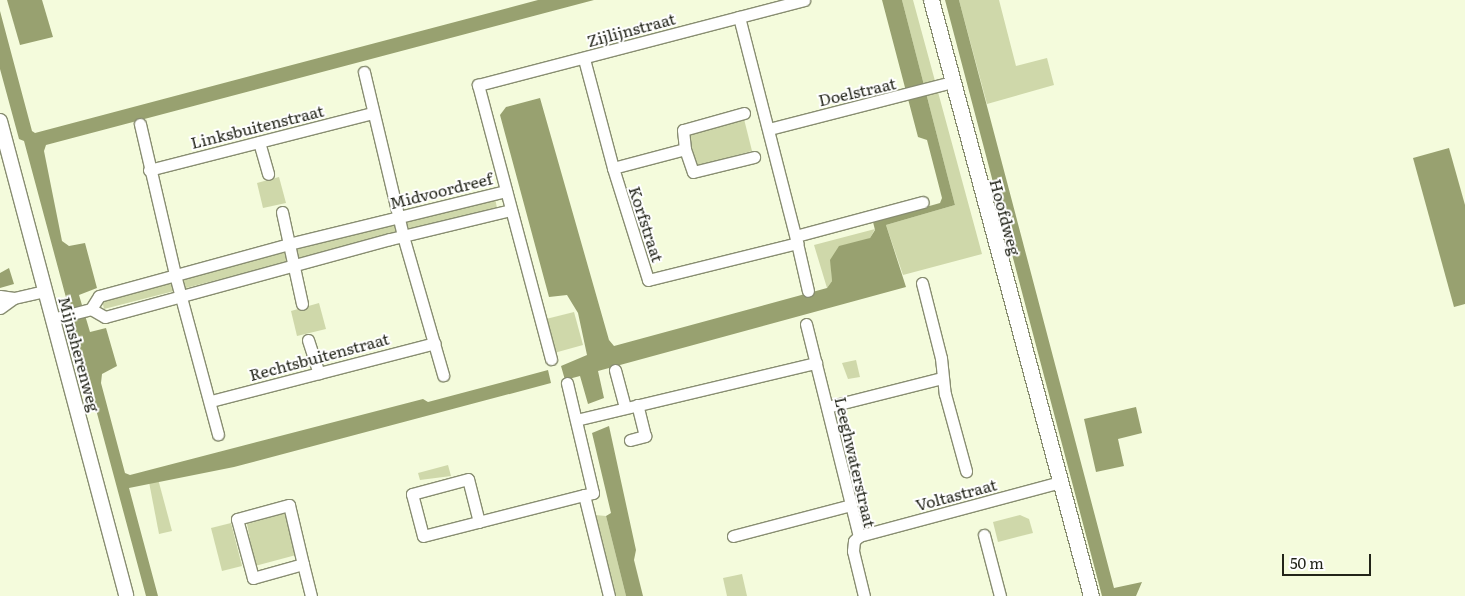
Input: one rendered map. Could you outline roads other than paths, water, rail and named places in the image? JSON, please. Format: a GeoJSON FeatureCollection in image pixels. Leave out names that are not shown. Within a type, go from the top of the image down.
{"type":"FeatureCollection","features":[{"type":"Feature","properties":{"kind":"main road","name":"Hoofdweg"},"geometry":{"type":"LineString","coordinates":[[931,0],[949,58],[952,82],[1026,360],[1056,484],[1080,596]]}},
{"type":"Feature","properties":{"kind":"main road","name":"Hoofdweg"},"geometry":{"type":"LineString","coordinates":[[1056,484],[1091,596]]}},
{"type":"Feature","properties":{"kind":"street","name":"Zijlijnstraat"},"geometry":{"type":"LineString","coordinates":[[506,191],[478,85],[804,0]]}},
{"type":"Feature","properties":{"kind":"street"},"geometry":{"type":"LineString","coordinates":[[739,17],[808,291]]}},
{"type":"Feature","properties":{"kind":"street","name":"Korfstraat"},"geometry":{"type":"LineString","coordinates":[[584,58],[613,168],[648,280],[923,202]]}},
{"type":"Feature","properties":{"kind":"street"},"geometry":{"type":"LineString","coordinates":[[364,72],[372,113],[400,217],[403,236],[443,375]]}},
{"type":"Feature","properties":{"kind":"street","name":"Doelstraat"},"geometry":{"type":"LineString","coordinates":[[769,130],[905,96],[952,82]]}},
{"type":"Feature","properties":{"kind":"street","name":"Linksbuitenstraat"},"geometry":{"type":"LineString","coordinates":[[149,170],[372,113]]}},
{"type":"Feature","properties":{"kind":"street"},"geometry":{"type":"LineString","coordinates":[[744,113],[683,130],[685,149],[692,172],[754,157]]}},
{"type":"Feature","properties":{"kind":"street","name":"Mijnsherenweg"},"geometry":{"type":"LineString","coordinates":[[0,121],[45,291],[58,318],[126,596]]}},
{"type":"Feature","properties":{"kind":"street"},"geometry":{"type":"LineString","coordinates":[[140,124],[149,170],[175,275],[211,401],[218,434]]}},
{"type":"Feature","properties":{"kind":"street"},"geometry":{"type":"LineString","coordinates":[[259,142],[268,174]]}},
{"type":"Feature","properties":{"kind":"street"},"geometry":{"type":"LineString","coordinates":[[613,168],[685,149]]}},
{"type":"Feature","properties":{"kind":"street","name":"Midvoordreef"},"geometry":{"type":"LineString","coordinates":[[58,318],[90,309],[100,296],[289,244],[506,191],[512,210],[403,236],[105,316],[90,309]]}},
{"type":"Feature","properties":{"kind":"street"},"geometry":{"type":"LineString","coordinates":[[512,210],[551,359]]}},
{"type":"Feature","properties":{"kind":"street"},"geometry":{"type":"LineString","coordinates":[[282,212],[302,304]]}},
{"type":"Feature","properties":{"kind":"street"},"geometry":{"type":"LineString","coordinates":[[922,283],[941,358],[942,378],[966,471]]}},
{"type":"Feature","properties":{"kind":"street"},"geometry":{"type":"LineString","coordinates":[[0,296],[14,298],[45,291]]}},
{"type":"Feature","properties":{"kind":"street"},"geometry":{"type":"LineString","coordinates":[[0,308],[14,298]]}},
{"type":"Feature","properties":{"kind":"street","name":"Leeghwaterstraat"},"geometry":{"type":"LineString","coordinates":[[806,324],[859,536],[854,541],[853,552],[864,596]]}},
{"type":"Feature","properties":{"kind":"street"},"geometry":{"type":"LineString","coordinates":[[308,340],[319,373]]}},
{"type":"Feature","properties":{"kind":"street","name":"Rechtsbuitenstraat"},"geometry":{"type":"LineString","coordinates":[[211,401],[435,343]]}},
{"type":"Feature","properties":{"kind":"street"},"geometry":{"type":"LineString","coordinates":[[576,420],[816,363]]}},
{"type":"Feature","properties":{"kind":"street"},"geometry":{"type":"LineString","coordinates":[[615,370],[625,407]]}},
{"type":"Feature","properties":{"kind":"street"},"geometry":{"type":"LineString","coordinates":[[827,407],[942,378]]}},
{"type":"Feature","properties":{"kind":"street"},"geometry":{"type":"LineString","coordinates":[[479,522],[468,479],[412,494],[423,536],[593,494],[567,383]]}},
{"type":"Feature","properties":{"kind":"street"},"geometry":{"type":"LineString","coordinates":[[630,440],[645,436],[637,405]]}},
{"type":"Feature","properties":{"kind":"street","name":"Voltastraat"},"geometry":{"type":"LineString","coordinates":[[859,536],[1056,484]]}},
{"type":"Feature","properties":{"kind":"street"},"geometry":{"type":"LineString","coordinates":[[584,496],[609,596]]}},
{"type":"Feature","properties":{"kind":"street"},"geometry":{"type":"LineString","coordinates":[[303,564],[252,578],[237,519],[289,505],[311,596]]}},
{"type":"Feature","properties":{"kind":"street"},"geometry":{"type":"LineString","coordinates":[[733,536],[851,505]]}},
{"type":"Feature","properties":{"kind":"street"},"geometry":{"type":"LineString","coordinates":[[984,535],[1000,596]]}}]}
